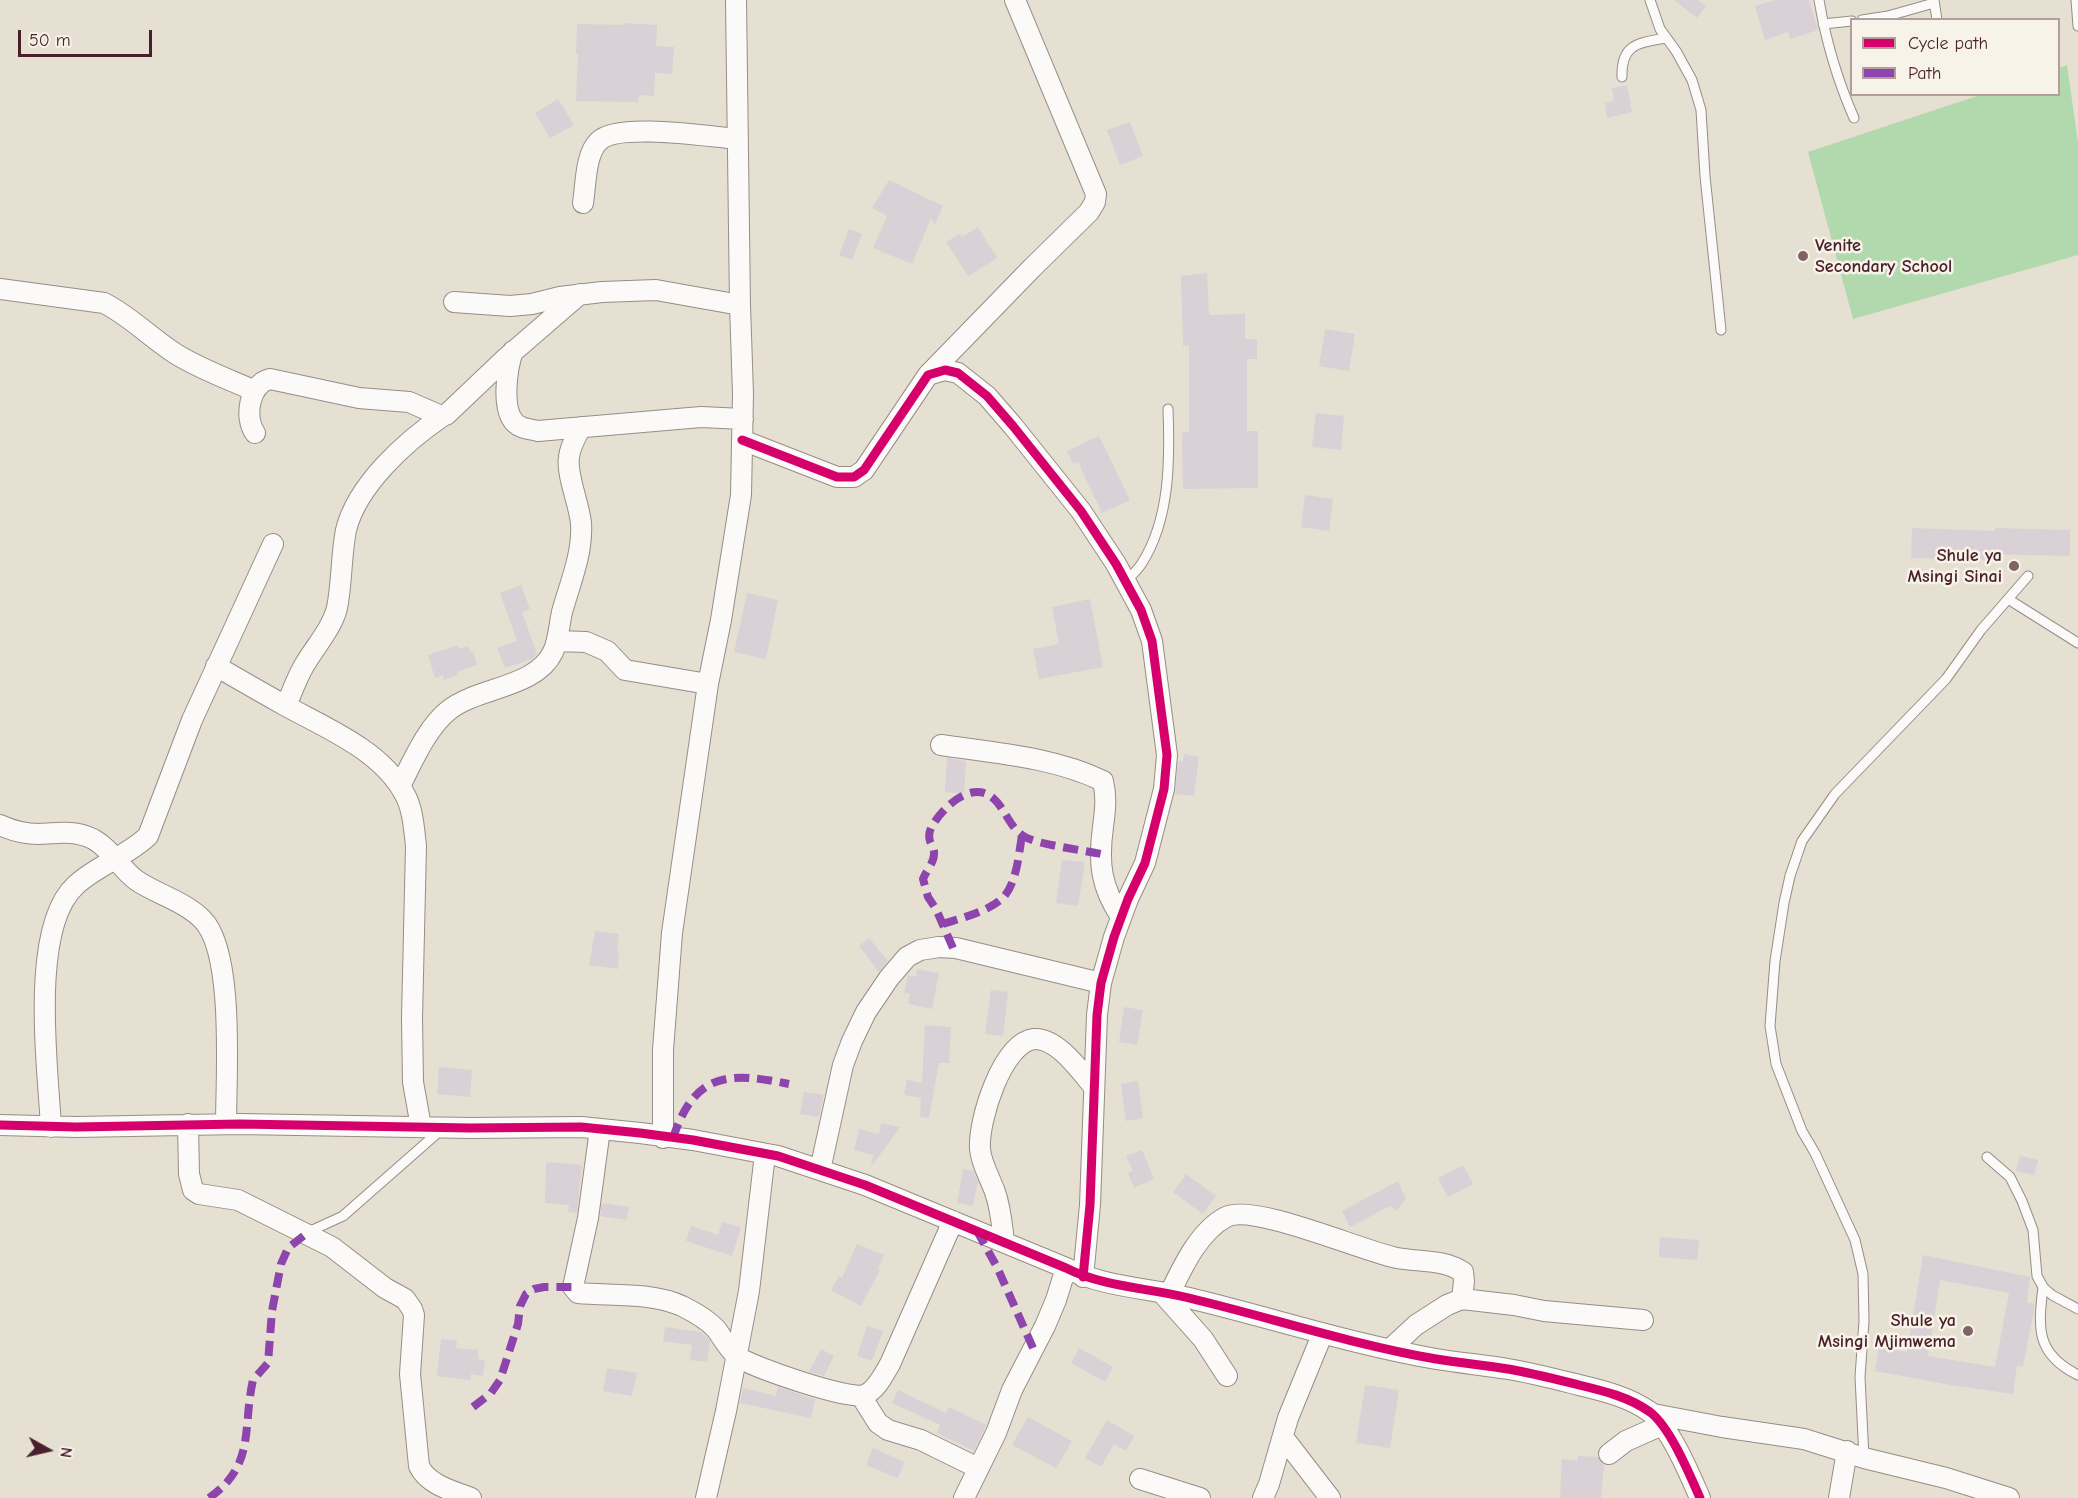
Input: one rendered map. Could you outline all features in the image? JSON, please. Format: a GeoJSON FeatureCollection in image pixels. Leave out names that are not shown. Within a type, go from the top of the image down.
{"type":"FeatureCollection","features":[{"type":"Feature","properties":{"kind":"street"},"geometry":{"type":"LineString","coordinates":[[663,1138],[663,1050],[672,933],[708,684],[741,495],[743,419],[736,0]]}},
{"type":"Feature","properties":{"kind":"street"},"geometry":{"type":"LineString","coordinates":[[742,440],[837,477],[854,477],[864,470],[928,375],[1089,212],[1095,202],[1096,194],[1015,0]]}},
{"type":"Feature","properties":{"kind":"street"},"geometry":{"type":"LineString","coordinates":[[583,203],[590,156],[598,141],[608,135],[665,132],[738,139]]}},
{"type":"Feature","properties":{"kind":"street"},"geometry":{"type":"LineString","coordinates":[[0,289],[104,303],[119,310],[176,354],[255,391]]}},
{"type":"Feature","properties":{"kind":"street"},"geometry":{"type":"LineString","coordinates":[[454,302],[510,306],[580,294],[656,290],[740,305]]}},
{"type":"Feature","properties":{"kind":"street"},"geometry":{"type":"LineString","coordinates":[[286,706],[303,667],[337,609],[342,552],[347,527],[364,492],[408,441],[453,409],[513,351],[580,294]]}},
{"type":"Feature","properties":{"kind":"street"},"geometry":{"type":"LineString","coordinates":[[513,351],[508,364],[508,409],[514,422],[523,428],[538,430],[581,428],[701,417],[743,419]]}},
{"type":"Feature","properties":{"kind":"street"},"geometry":{"type":"LineString","coordinates":[[928,375],[945,370],[958,374],[987,396],[1081,511],[1126,581],[1141,610],[1152,641],[1167,755],[1164,789],[1145,863],[1122,917],[1101,983],[1097,1015],[1090,1205],[1074,1272],[1056,1300],[1012,1390],[996,1433],[964,1498]]}},
{"type":"Feature","properties":{"kind":"street"},"geometry":{"type":"LineString","coordinates":[[255,433],[249,421],[255,391],[265,380],[279,380],[359,398],[409,402],[443,416]]}},
{"type":"Feature","properties":{"kind":"street"},"geometry":{"type":"LineString","coordinates":[[400,786],[443,715],[466,701],[543,668],[553,652],[579,552],[581,525],[577,496],[569,472],[569,457],[581,428]]}},
{"type":"Feature","properties":{"kind":"street"},"geometry":{"type":"LineString","coordinates":[[51,1127],[46,975],[53,926],[62,903],[74,886],[137,846],[148,836],[192,720],[273,544]]}},
{"type":"Feature","properties":{"kind":"street"},"geometry":{"type":"LineString","coordinates":[[557,641],[586,642],[607,651],[625,670],[708,684]]}},
{"type":"Feature","properties":{"kind":"street"},"geometry":{"type":"LineString","coordinates":[[216,666],[309,717],[368,753],[389,771],[405,793],[413,819],[416,846],[411,1018],[413,1082],[421,1127]]}},
{"type":"Feature","properties":{"kind":"street"},"geometry":{"type":"LineString","coordinates":[[941,745],[1052,763],[1103,781],[1107,796],[1102,830],[1101,872],[1110,900],[1122,917]]}},
{"type":"Feature","properties":{"kind":"street"},"geometry":{"type":"LineString","coordinates":[[0,825],[23,833],[63,832],[93,839],[134,878],[203,920],[217,946],[224,981],[226,1124]]}},
{"type":"Feature","properties":{"kind":"street"},"geometry":{"type":"LineString","coordinates":[[820,1170],[843,1065],[852,1041],[889,978],[907,957],[920,950],[939,947],[956,948],[1101,983]]}},
{"type":"Feature","properties":{"kind":"street"},"geometry":{"type":"LineString","coordinates":[[1004,1242],[1002,1215],[980,1150],[984,1114],[1004,1066],[1019,1045],[1035,1039],[1052,1044],[1071,1059],[1094,1087]]}},
{"type":"Feature","properties":{"kind":"street"},"geometry":{"type":"LineString","coordinates":[[188,1124],[189,1174],[193,1190],[199,1194],[238,1200],[332,1247],[385,1288],[405,1299],[412,1309],[414,1332],[410,1374],[419,1466],[428,1478],[471,1498]]}},
{"type":"Feature","properties":{"kind":"street"},"geometry":{"type":"LineString","coordinates":[[0,1125],[51,1127],[188,1124],[444,1128],[581,1127],[693,1140],[765,1154],[865,1185],[1074,1272],[1166,1293],[1322,1335],[1435,1359],[1510,1369],[1634,1401],[1658,1420],[1701,1498]]}},
{"type":"Feature","properties":{"kind":"street"},"geometry":{"type":"LineString","coordinates":[[600,1129],[574,1290],[578,1293],[652,1298],[675,1303],[702,1317],[714,1327],[737,1357],[803,1382],[845,1394],[861,1396],[869,1393],[890,1364],[953,1221]]}},
{"type":"Feature","properties":{"kind":"street"},"geometry":{"type":"LineString","coordinates":[[706,1498],[737,1357],[754,1262],[765,1154]]}},
{"type":"Feature","properties":{"kind":"street"},"geometry":{"type":"LineString","coordinates":[[1166,1293],[1196,1245],[1215,1225],[1227,1216],[1243,1214],[1280,1222],[1396,1258],[1447,1264],[1463,1272],[1462,1299]]}},
{"type":"Feature","properties":{"kind":"street"},"geometry":{"type":"LineString","coordinates":[[1166,1293],[1203,1339],[1227,1376]]}},
{"type":"Feature","properties":{"kind":"street"},"geometry":{"type":"LineString","coordinates":[[1390,1349],[1416,1325],[1447,1305],[1462,1299],[1544,1311],[1643,1320]]}},
{"type":"Feature","properties":{"kind":"street"},"geometry":{"type":"LineString","coordinates":[[1263,1498],[1288,1418],[1322,1335]]}},
{"type":"Feature","properties":{"kind":"street"},"geometry":{"type":"LineString","coordinates":[[861,1396],[878,1423],[888,1430],[921,1440],[978,1468]]}},
{"type":"Feature","properties":{"kind":"street"},"geometry":{"type":"LineString","coordinates":[[1609,1454],[1658,1420],[1722,1427],[1804,1439],[2009,1498]]}},
{"type":"Feature","properties":{"kind":"street"},"geometry":{"type":"LineString","coordinates":[[1283,1437],[1330,1498]]}},
{"type":"Feature","properties":{"kind":"street"},"geometry":{"type":"LineString","coordinates":[[1839,1498],[1856,1454]]}},
{"type":"Feature","properties":{"kind":"street"},"geometry":{"type":"LineString","coordinates":[[1140,1479],[1200,1498]]}},
{"type":"Feature","properties":{"kind":"lane"},"geometry":{"type":"LineString","coordinates":[[1650,0],[1660,29],[1676,51],[1692,80],[1701,110],[1705,176],[1721,330]]}},
{"type":"Feature","properties":{"kind":"lane"},"geometry":{"type":"LineString","coordinates":[[1819,0],[1838,80],[1854,118]]}},
{"type":"Feature","properties":{"kind":"lane"},"geometry":{"type":"LineString","coordinates":[[2076,0],[2078,26]]}},
{"type":"Feature","properties":{"kind":"lane"},"geometry":{"type":"LineString","coordinates":[[1875,18],[1934,2],[1937,18]]}},
{"type":"Feature","properties":{"kind":"lane"},"geometry":{"type":"LineString","coordinates":[[1823,24],[1850,21]]}},
{"type":"Feature","properties":{"kind":"lane"},"geometry":{"type":"LineString","coordinates":[[1622,77],[1625,56],[1629,49],[1638,44],[1666,38]]}},
{"type":"Feature","properties":{"kind":"lane"},"geometry":{"type":"LineString","coordinates":[[1126,581],[1141,564],[1157,532],[1169,448],[1168,410]]}},
{"type":"Feature","properties":{"kind":"lane"},"geometry":{"type":"LineString","coordinates":[[1856,1454],[1864,1321],[1863,1274],[1852,1231],[1802,1131],[1776,1064],[1770,1026],[1774,971],[1784,903],[1802,841],[1835,794],[1946,679],[1981,630],[2028,576]]}},
{"type":"Feature","properties":{"kind":"lane"},"geometry":{"type":"LineString","coordinates":[[2008,599],[2078,643]]}},
{"type":"Feature","properties":{"kind":"lane"},"geometry":{"type":"LineString","coordinates":[[306,1234],[343,1216],[444,1128]]}},
{"type":"Feature","properties":{"kind":"lane"},"geometry":{"type":"LineString","coordinates":[[1987,1157],[2010,1177],[2022,1201],[2033,1230],[2037,1276],[2043,1287],[2052,1295],[2078,1309]]}},
{"type":"Feature","properties":{"kind":"lane"},"geometry":{"type":"LineString","coordinates":[[2043,1287],[2039,1322],[2042,1339],[2051,1358],[2078,1376]]}},
{"type":"Feature","properties":{"kind":"green space"},"geometry":{"type":"Polygon","coordinates":[[[2067,65],[2078,142],[2078,255],[1853,319],[1808,152],[1977,96],[2060,96],[2060,68],[2067,65]]]}},
{"type":"Feature","properties":{"kind":"building"},"geometry":{"type":"Polygon","coordinates":[[[1674,0],[1698,0],[1706,6],[1697,18],[1674,0]]]}},
{"type":"Feature","properties":{"kind":"building"},"geometry":{"type":"Polygon","coordinates":[[[1775,0],[1809,0],[1818,30],[1790,39],[1788,32],[1765,40],[1755,6],[1775,0]]]}},
{"type":"Feature","properties":{"kind":"building"},"geometry":{"type":"Polygon","coordinates":[[[623,23],[657,25],[656,46],[674,47],[672,74],[655,73],[654,96],[639,95],[638,102],[576,101],[577,24],[623,25],[623,23]]]}},
{"type":"Feature","properties":{"kind":"building"},"geometry":{"type":"Polygon","coordinates":[[[1627,85],[1632,112],[1607,118],[1605,103],[1614,101],[1612,88],[1627,85]]]}},
{"type":"Feature","properties":{"kind":"building"},"geometry":{"type":"Polygon","coordinates":[[[558,99],[574,125],[550,138],[535,113],[558,99]]]}},
{"type":"Feature","properties":{"kind":"building"},"geometry":{"type":"Polygon","coordinates":[[[1130,122],[1143,156],[1120,165],[1107,130],[1130,122]]]}},
{"type":"Feature","properties":{"kind":"building"},"geometry":{"type":"Polygon","coordinates":[[[889,180],[943,206],[935,224],[931,218],[912,264],[873,248],[887,216],[872,208],[889,180]]]}},
{"type":"Feature","properties":{"kind":"building"},"geometry":{"type":"Polygon","coordinates":[[[978,227],[997,258],[968,276],[946,242],[960,234],[962,237],[978,227]]]}},
{"type":"Feature","properties":{"kind":"building"},"geometry":{"type":"Polygon","coordinates":[[[849,229],[862,234],[852,260],[839,255],[849,229]]]}},
{"type":"Feature","properties":{"kind":"building"},"geometry":{"type":"Polygon","coordinates":[[[1207,273],[1209,315],[1245,314],[1245,339],[1257,339],[1257,359],[1247,359],[1247,431],[1258,431],[1258,488],[1183,489],[1182,433],[1189,432],[1189,346],[1183,346],[1181,276],[1207,273]]]}},
{"type":"Feature","properties":{"kind":"building"},"geometry":{"type":"Polygon","coordinates":[[[1325,329],[1355,334],[1349,371],[1319,366],[1325,329]]]}},
{"type":"Feature","properties":{"kind":"building"},"geometry":{"type":"Polygon","coordinates":[[[1316,413],[1344,416],[1341,450],[1312,447],[1316,413]]]}},
{"type":"Feature","properties":{"kind":"building"},"geometry":{"type":"Polygon","coordinates":[[[1099,436],[1130,500],[1102,513],[1078,462],[1073,464],[1067,451],[1099,436]]]}},
{"type":"Feature","properties":{"kind":"building"},"geometry":{"type":"Polygon","coordinates":[[[1305,495],[1333,499],[1329,531],[1301,527],[1305,495]]]}},
{"type":"Feature","properties":{"kind":"building"},"geometry":{"type":"Polygon","coordinates":[[[1912,528],[1995,531],[1995,528],[2070,530],[2070,556],[1985,554],[1985,560],[1911,558],[1912,528]]]}},
{"type":"Feature","properties":{"kind":"building"},"geometry":{"type":"Polygon","coordinates":[[[521,585],[530,609],[522,612],[537,654],[532,659],[505,668],[497,648],[517,641],[500,593],[521,585]]]}},
{"type":"Feature","properties":{"kind":"building"},"geometry":{"type":"Polygon","coordinates":[[[747,593],[778,600],[766,659],[734,652],[747,593]]]}},
{"type":"Feature","properties":{"kind":"building"},"geometry":{"type":"Polygon","coordinates":[[[1090,599],[1103,667],[1039,679],[1033,649],[1059,644],[1052,607],[1090,599]]]}},
{"type":"Feature","properties":{"kind":"building"},"geometry":{"type":"Polygon","coordinates":[[[458,645],[459,649],[468,646],[471,653],[473,652],[477,665],[457,672],[458,675],[444,680],[443,675],[435,678],[428,655],[458,645]]]}},
{"type":"Feature","properties":{"kind":"building"},"geometry":{"type":"Polygon","coordinates":[[[1184,754],[1199,757],[1194,796],[1175,794],[1178,761],[1183,762],[1184,754]]]}},
{"type":"Feature","properties":{"kind":"building"},"geometry":{"type":"Polygon","coordinates":[[[947,758],[966,761],[964,794],[945,792],[947,758]]]}},
{"type":"Feature","properties":{"kind":"building"},"geometry":{"type":"Polygon","coordinates":[[[1062,860],[1085,862],[1078,906],[1056,903],[1062,860]]]}},
{"type":"Feature","properties":{"kind":"building"},"geometry":{"type":"Polygon","coordinates":[[[595,931],[619,934],[618,969],[589,965],[595,931]]]}},
{"type":"Feature","properties":{"kind":"building"},"geometry":{"type":"Polygon","coordinates":[[[869,938],[888,961],[879,972],[859,946],[869,938]]]}},
{"type":"Feature","properties":{"kind":"building"},"geometry":{"type":"Polygon","coordinates":[[[917,969],[939,973],[932,1009],[908,1004],[910,994],[904,993],[908,975],[916,977],[917,969]]]}},
{"type":"Feature","properties":{"kind":"building"},"geometry":{"type":"Polygon","coordinates":[[[991,990],[1008,992],[1003,1036],[985,1034],[991,990]]]}},
{"type":"Feature","properties":{"kind":"building"},"geometry":{"type":"Polygon","coordinates":[[[1124,1007],[1143,1010],[1137,1045],[1119,1042],[1124,1007]]]}},
{"type":"Feature","properties":{"kind":"building"},"geometry":{"type":"Polygon","coordinates":[[[925,1025],[951,1027],[949,1063],[939,1063],[929,1118],[920,1117],[921,1098],[904,1095],[907,1080],[922,1083],[925,1025]]]}},
{"type":"Feature","properties":{"kind":"building"},"geometry":{"type":"Polygon","coordinates":[[[439,1067],[472,1070],[470,1097],[437,1094],[439,1067]]]}},
{"type":"Feature","properties":{"kind":"building"},"geometry":{"type":"Polygon","coordinates":[[[1138,1081],[1143,1118],[1126,1121],[1121,1084],[1138,1081]]]}},
{"type":"Feature","properties":{"kind":"building"},"geometry":{"type":"Polygon","coordinates":[[[804,1092],[824,1095],[819,1117],[800,1114],[804,1092]]]}},
{"type":"Feature","properties":{"kind":"building"},"geometry":{"type":"Polygon","coordinates":[[[881,1123],[900,1127],[871,1167],[873,1155],[854,1150],[859,1129],[879,1134],[881,1123]]]}},
{"type":"Feature","properties":{"kind":"building"},"geometry":{"type":"Polygon","coordinates":[[[1142,1150],[1154,1179],[1134,1188],[1128,1173],[1133,1171],[1126,1156],[1142,1150]]]}},
{"type":"Feature","properties":{"kind":"building"},"geometry":{"type":"Polygon","coordinates":[[[2020,1156],[2038,1160],[2034,1175],[2016,1171],[2020,1156]]]}},
{"type":"Feature","properties":{"kind":"building"},"geometry":{"type":"Polygon","coordinates":[[[546,1162],[582,1165],[577,1213],[568,1212],[569,1205],[545,1203],[546,1162]]]}},
{"type":"Feature","properties":{"kind":"building"},"geometry":{"type":"Polygon","coordinates":[[[1463,1165],[1473,1184],[1448,1197],[1438,1178],[1463,1165]]]}},
{"type":"Feature","properties":{"kind":"building"},"geometry":{"type":"Polygon","coordinates":[[[963,1169],[973,1171],[978,1181],[973,1206],[957,1203],[963,1169]]]}},
{"type":"Feature","properties":{"kind":"building"},"geometry":{"type":"Polygon","coordinates":[[[1186,1174],[1216,1196],[1203,1214],[1173,1192],[1186,1174]]]}},
{"type":"Feature","properties":{"kind":"building"},"geometry":{"type":"Polygon","coordinates":[[[1398,1181],[1406,1199],[1396,1211],[1390,1206],[1350,1227],[1342,1211],[1398,1181]]]}},
{"type":"Feature","properties":{"kind":"building"},"geometry":{"type":"Polygon","coordinates":[[[602,1203],[629,1207],[627,1220],[600,1216],[602,1203]]]}},
{"type":"Feature","properties":{"kind":"building"},"geometry":{"type":"Polygon","coordinates":[[[722,1222],[741,1227],[732,1256],[686,1241],[691,1226],[718,1235],[722,1222]]]}},
{"type":"Feature","properties":{"kind":"building"},"geometry":{"type":"Polygon","coordinates":[[[1660,1237],[1699,1240],[1697,1260],[1659,1257],[1660,1237]]]}},
{"type":"Feature","properties":{"kind":"building"},"geometry":{"type":"Polygon","coordinates":[[[857,1244],[884,1255],[878,1269],[880,1270],[861,1306],[831,1290],[839,1276],[842,1278],[857,1244]]]}},
{"type":"Feature","properties":{"kind":"building"},"geometry":{"type":"Polygon","coordinates":[[[1923,1255],[2030,1277],[2027,1302],[2034,1304],[2034,1310],[2023,1367],[2017,1366],[2013,1394],[1875,1371],[1879,1347],[1907,1352],[1923,1255]],[[1940,1280],[1928,1356],[1995,1367],[2009,1293],[1940,1280]]]}},
{"type":"Feature","properties":{"kind":"building"},"geometry":{"type":"Polygon","coordinates":[[[867,1326],[883,1331],[872,1361],[857,1356],[867,1326]]]}},
{"type":"Feature","properties":{"kind":"building"},"geometry":{"type":"Polygon","coordinates":[[[665,1327],[701,1332],[710,1341],[707,1362],[690,1360],[692,1345],[663,1341],[665,1327]]]}},
{"type":"Feature","properties":{"kind":"building"},"geometry":{"type":"Polygon","coordinates":[[[441,1339],[457,1341],[456,1348],[478,1350],[478,1359],[485,1360],[483,1376],[471,1374],[470,1380],[437,1376],[441,1339]]]}},
{"type":"Feature","properties":{"kind":"building"},"geometry":{"type":"Polygon","coordinates":[[[1079,1348],[1113,1367],[1105,1382],[1071,1363],[1079,1348]]]}},
{"type":"Feature","properties":{"kind":"building"},"geometry":{"type":"Polygon","coordinates":[[[821,1349],[834,1356],[824,1376],[809,1372],[821,1349]]]}},
{"type":"Feature","properties":{"kind":"building"},"geometry":{"type":"Polygon","coordinates":[[[607,1368],[637,1373],[632,1396],[603,1391],[607,1368]]]}},
{"type":"Feature","properties":{"kind":"building"},"geometry":{"type":"Polygon","coordinates":[[[1365,1385],[1399,1390],[1390,1448],[1356,1443],[1365,1385]]]}},
{"type":"Feature","properties":{"kind":"building"},"geometry":{"type":"Polygon","coordinates":[[[778,1387],[815,1399],[811,1418],[740,1403],[743,1388],[776,1396],[778,1387]]]}},
{"type":"Feature","properties":{"kind":"building"},"geometry":{"type":"Polygon","coordinates":[[[898,1390],[946,1413],[949,1407],[986,1425],[974,1451],[937,1433],[940,1425],[892,1403],[898,1390]]]}},
{"type":"Feature","properties":{"kind":"building"},"geometry":{"type":"Polygon","coordinates":[[[1028,1417],[1072,1441],[1056,1468],[1012,1445],[1028,1417]]]}},
{"type":"Feature","properties":{"kind":"building"},"geometry":{"type":"Polygon","coordinates":[[[1107,1420],[1134,1436],[1126,1451],[1114,1444],[1101,1467],[1085,1458],[1107,1420]]]}},
{"type":"Feature","properties":{"kind":"building"},"geometry":{"type":"Polygon","coordinates":[[[873,1448],[905,1462],[898,1478],[866,1465],[873,1448]]]}},
{"type":"Feature","properties":{"kind":"building"},"geometry":{"type":"Polygon","coordinates":[[[1578,1456],[1598,1457],[1604,1465],[1601,1498],[1560,1498],[1562,1459],[1577,1461],[1578,1456]]]}},
{"type":"Feature","properties":{"kind":"marked path"},"geometry":{"type":"LineString","coordinates":[[953,948],[936,909],[928,897],[923,879],[934,857],[929,837],[931,828],[949,805],[957,799],[966,794],[984,793],[997,802],[1015,829],[1025,837],[1051,845],[1101,854]]}},
{"type":"Feature","properties":{"kind":"marked path"},"geometry":{"type":"LineString","coordinates":[[943,924],[986,909],[1001,900],[1010,888],[1015,873],[1022,835]]}},
{"type":"Feature","properties":{"kind":"marked path"},"geometry":{"type":"LineString","coordinates":[[673,1138],[692,1100],[704,1088],[717,1081],[749,1078],[789,1084]]}},
{"type":"Feature","properties":{"kind":"marked path"},"geometry":{"type":"LineString","coordinates":[[977,1231],[997,1267],[1033,1348]]}},
{"type":"Feature","properties":{"kind":"marked path"},"geometry":{"type":"LineString","coordinates":[[209,1498],[234,1473],[241,1459],[245,1445],[253,1380],[268,1363],[272,1311],[281,1264],[288,1248],[306,1234]]}},
{"type":"Feature","properties":{"kind":"marked path"},"geometry":{"type":"LineString","coordinates":[[473,1407],[491,1393],[500,1380],[518,1324],[520,1306],[526,1294],[544,1287],[573,1287]]}},
{"type":"Feature","properties":{"kind":"cycle path"},"geometry":{"type":"LineString","coordinates":[[742,440],[837,477],[854,477],[864,470],[928,375],[945,370],[958,373],[987,396],[1081,511],[1116,564],[1141,610],[1152,641],[1167,755],[1164,789],[1145,863],[1114,937],[1101,983],[1097,1015],[1090,1205],[1083,1277]]}},
{"type":"Feature","properties":{"kind":"cycle path"},"geometry":{"type":"LineString","coordinates":[[0,1125],[76,1127],[240,1124],[470,1128],[581,1127],[693,1140],[778,1156],[865,1185],[1095,1279],[1189,1298],[1404,1353],[1526,1372],[1616,1395],[1634,1402],[1657,1419],[1679,1452],[1700,1498]]}},
{"type":"Feature","properties":{"kind":"place","name":"Venite Secondary School"},"geometry":{"type":"Point","coordinates":[1803,256]}},
{"type":"Feature","properties":{"kind":"place","name":"Shule ya Msingi Sinai"},"geometry":{"type":"Point","coordinates":[2014,566]}},
{"type":"Feature","properties":{"kind":"place","name":"Shule ya Msingi Mjimwema"},"geometry":{"type":"Point","coordinates":[1968,1331]}}]}
